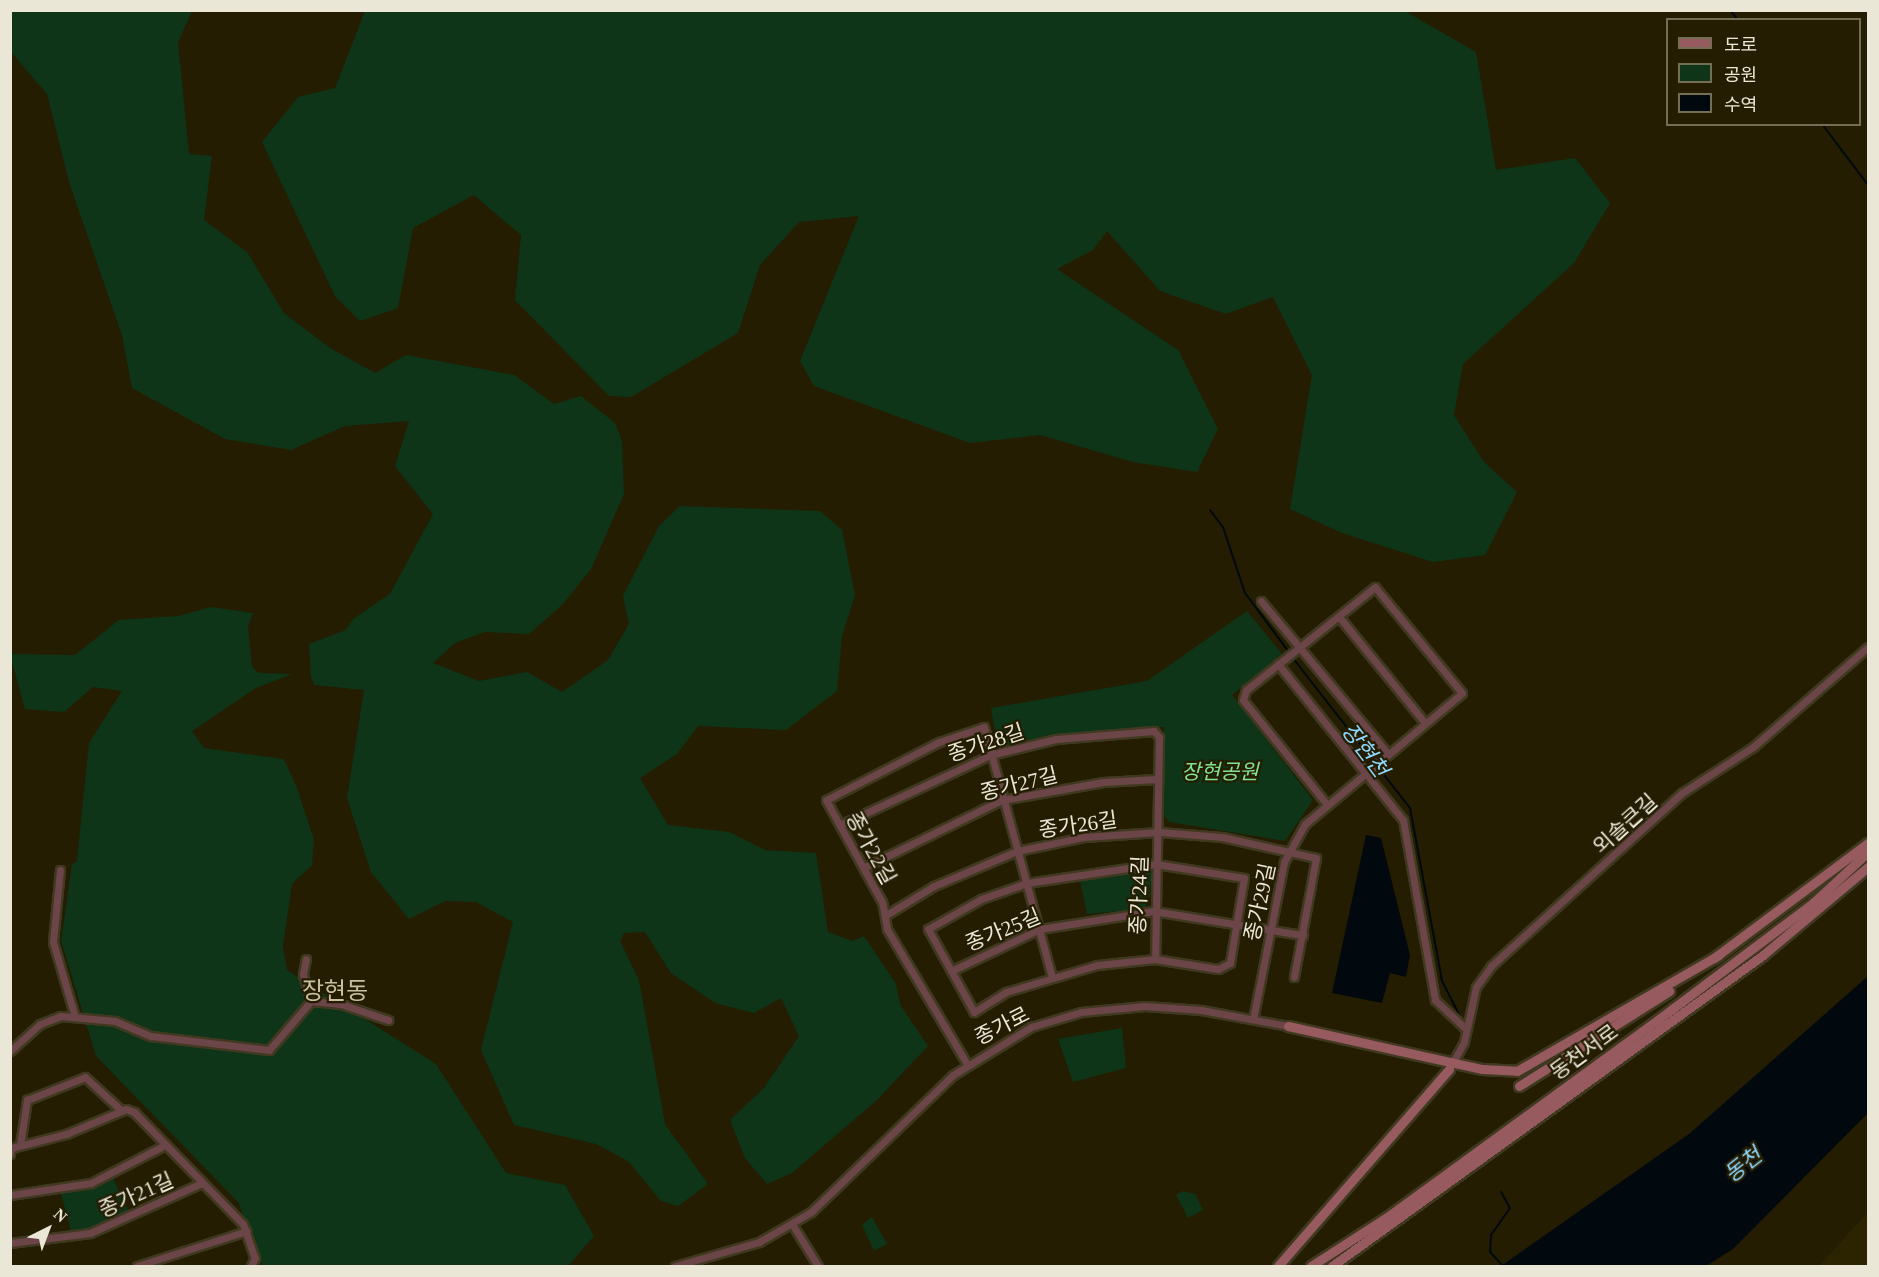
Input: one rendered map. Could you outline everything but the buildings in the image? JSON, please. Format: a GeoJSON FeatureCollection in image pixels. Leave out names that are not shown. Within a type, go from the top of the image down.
{"type":"FeatureCollection","features":[{"type":"Feature","properties":{"kind":"main road"},"geometry":{"type":"LineString","coordinates":[[1519,1086],[1653,1003],[1869,843]]}},
{"type":"Feature","properties":{"kind":"main road","name":"동천서로"},"geometry":{"type":"LineString","coordinates":[[1311,1266],[1390,1215],[1695,993],[1869,852]]}},
{"type":"Feature","properties":{"kind":"main road","name":"동천서로"},"geometry":{"type":"LineString","coordinates":[[1332,1266],[1710,995],[1869,867]]}},
{"type":"Feature","properties":{"kind":"main road"},"geometry":{"type":"LineString","coordinates":[[1288,1026],[1467,1066],[1506,1072],[1539,1063],[1719,955]]}},
{"type":"Feature","properties":{"kind":"main road"},"geometry":{"type":"LineString","coordinates":[[1278,1266],[1451,1066]]}},
{"type":"Feature","properties":{"kind":"street","name":"종가29길"},"geometry":{"type":"LineString","coordinates":[[1253,1019],[1290,849],[1324,802],[1462,693],[1375,588],[1340,618],[1299,647],[1246,690],[1244,700],[1324,802]]}},
{"type":"Feature","properties":{"kind":"street"},"geometry":{"type":"LineString","coordinates":[[1261,601],[1384,755]]}},
{"type":"Feature","properties":{"kind":"street"},"geometry":{"type":"LineString","coordinates":[[1340,618],[1425,723]]}},
{"type":"Feature","properties":{"kind":"street","name":"외솔큰길"},"geometry":{"type":"LineString","coordinates":[[1451,1066],[1466,1029],[1476,987],[1491,966],[1683,793],[1753,747],[1869,647]]}},
{"type":"Feature","properties":{"kind":"street"},"geometry":{"type":"LineString","coordinates":[[1280,663],[1403,820],[1435,1000],[1466,1029]]}},
{"type":"Feature","properties":{"kind":"street","name":"종가22길"},"geometry":{"type":"LineString","coordinates":[[967,1064],[887,929],[886,915],[865,867],[826,800],[939,742],[984,728],[990,755]]}},
{"type":"Feature","properties":{"kind":"street","name":"종가28길"},"geometry":{"type":"LineString","coordinates":[[840,825],[990,755],[1056,739],[1154,731]]}},
{"type":"Feature","properties":{"kind":"street","name":"종가24길"},"geometry":{"type":"LineString","coordinates":[[1154,731],[1159,737],[1157,779],[1159,832],[1154,911],[1155,960]]}},
{"type":"Feature","properties":{"kind":"street"},"geometry":{"type":"LineString","coordinates":[[990,755],[1052,977]]}},
{"type":"Feature","properties":{"kind":"street","name":"종가27길"},"geometry":{"type":"LineString","coordinates":[[865,867],[1002,801],[1103,782],[1157,779]]}},
{"type":"Feature","properties":{"kind":"street","name":"종가26길"},"geometry":{"type":"LineString","coordinates":[[886,915],[934,886],[1017,851],[1084,837],[1159,832],[1290,849],[1312,855],[1318,864],[1294,977]]}},
{"type":"Feature","properties":{"kind":"street","name":"종가25길"},"geometry":{"type":"LineString","coordinates":[[1156,864],[1244,878],[1230,963],[1218,969],[1155,960],[1097,965],[1006,992],[974,1012],[928,929],[981,899],[1027,883],[1156,864]]}},
{"type":"Feature","properties":{"kind":"street"},"geometry":{"type":"LineString","coordinates":[[60,870],[53,942],[75,1017]]}},
{"type":"Feature","properties":{"kind":"street","name":"종가25길"},"geometry":{"type":"LineString","coordinates":[[951,971],[1040,929],[1154,911],[1238,922],[1303,935]]}},
{"type":"Feature","properties":{"kind":"street"},"geometry":{"type":"LineString","coordinates":[[306,959],[303,974],[311,1001]]}},
{"type":"Feature","properties":{"kind":"street"},"geometry":{"type":"LineString","coordinates":[[10,1051],[40,1024],[75,1017],[115,1021],[151,1036],[269,1050],[311,1001]]}},
{"type":"Feature","properties":{"kind":"street"},"geometry":{"type":"LineString","coordinates":[[311,1001],[388,1020]]}},
{"type":"Feature","properties":{"kind":"street","name":"종가로"},"geometry":{"type":"LineString","coordinates":[[675,1266],[750,1245],[792,1224],[848,1181],[967,1064],[1031,1027],[1081,1012],[1173,1007],[1288,1026]]}},
{"type":"Feature","properties":{"kind":"street"},"geometry":{"type":"LineString","coordinates":[[20,1145],[27,1100],[85,1077],[165,1145],[247,1231],[255,1258],[251,1266]]}},
{"type":"Feature","properties":{"kind":"street"},"geometry":{"type":"LineString","coordinates":[[10,1154],[20,1145],[66,1134],[124,1110]]}},
{"type":"Feature","properties":{"kind":"street","name":"종가21길"},"geometry":{"type":"LineString","coordinates":[[10,1195],[91,1183],[165,1145]]}},
{"type":"Feature","properties":{"kind":"street","name":"종가21길"},"geometry":{"type":"LineString","coordinates":[[10,1244],[90,1233],[202,1183]]}},
{"type":"Feature","properties":{"kind":"street"},"geometry":{"type":"LineString","coordinates":[[792,1224],[818,1266]]}},
{"type":"Feature","properties":{"kind":"street"},"geometry":{"type":"LineString","coordinates":[[137,1266],[213,1238],[247,1231]]}},
{"type":"Feature","properties":{"kind":"shaded area"},"geometry":{"type":"Polygon","coordinates":[[[1868,1212],[1868,1266],[1819,1266],[1868,1212]]]}},
{"type":"Feature","properties":{"kind":"green space"},"geometry":{"type":"Polygon","coordinates":[[[1403,10],[1476,52],[1496,170],[1575,158],[1610,203],[1574,263],[1463,364],[1454,415],[1484,462],[1517,492],[1485,555],[1433,562],[1342,533],[1290,509],[1312,375],[1273,297],[1226,314],[1160,291],[1107,231],[1093,250],[1057,269],[1178,350],[1218,429],[1197,472],[1133,462],[1040,435],[970,443],[814,386],[800,361],[859,216],[799,222],[760,265],[738,333],[631,397],[609,396],[515,300],[521,235],[474,195],[413,228],[398,308],[360,321],[335,296],[262,142],[298,97],[335,88],[365,11],[1403,10]]]}},
{"type":"Feature","properties":{"kind":"green space"},"geometry":{"type":"Polygon","coordinates":[[[10,11],[192,11],[178,42],[189,154],[212,156],[204,220],[247,252],[284,313],[330,348],[375,373],[406,355],[514,375],[554,404],[581,396],[615,423],[622,441],[624,494],[591,569],[563,604],[529,634],[485,632],[455,643],[433,663],[479,681],[527,672],[562,692],[608,660],[629,624],[623,596],[659,526],[680,506],[820,511],[842,530],[855,595],[842,636],[837,691],[786,730],[698,726],[677,754],[640,778],[668,825],[729,832],[765,850],[816,853],[828,932],[853,941],[864,936],[896,984],[900,1004],[928,1046],[877,1100],[792,1173],[767,1184],[745,1158],[730,1120],[764,1088],[799,1036],[781,998],[754,1013],[715,1003],[671,973],[645,932],[624,933],[620,941],[639,980],[665,1124],[708,1184],[678,1206],[661,1201],[628,1161],[596,1144],[514,1125],[481,1050],[513,922],[476,902],[445,901],[409,919],[371,872],[347,798],[364,690],[314,685],[311,676],[309,644],[346,630],[353,619],[390,594],[433,514],[395,466],[409,421],[345,426],[291,450],[225,439],[132,388],[122,335],[70,185],[47,94],[11,52],[10,11]]]}},
{"type":"Feature","properties":{"kind":"green space"},"geometry":{"type":"Polygon","coordinates":[[[211,607],[253,613],[248,626],[252,667],[259,673],[292,674],[256,688],[192,731],[204,748],[284,759],[297,788],[314,840],[312,865],[292,884],[283,946],[287,970],[436,1064],[506,1173],[565,1185],[594,1236],[568,1266],[263,1266],[238,1202],[96,1056],[61,941],[72,864],[77,861],[89,743],[122,691],[93,687],[64,712],[25,709],[10,654],[75,655],[119,620],[178,616],[211,607]]]}},
{"type":"Feature","properties":{"kind":"green space","name":"장현공원"},"geometry":{"type":"Polygon","coordinates":[[[1247,611],[1282,654],[1232,695],[1313,800],[1285,841],[1169,822],[1163,814],[1164,727],[1046,736],[998,748],[991,708],[1147,681],[1247,611]]]}},
{"type":"Feature","properties":{"kind":"green space"},"geometry":{"type":"Polygon","coordinates":[[[1147,868],[1152,872],[1149,901],[1144,909],[1087,914],[1079,875],[1147,868]]]}},
{"type":"Feature","properties":{"kind":"green space"},"geometry":{"type":"Polygon","coordinates":[[[1122,1028],[1126,1068],[1073,1082],[1058,1039],[1122,1028]]]}},
{"type":"Feature","properties":{"kind":"green space"},"geometry":{"type":"Polygon","coordinates":[[[113,1178],[130,1214],[72,1234],[61,1194],[113,1178]]]}},
{"type":"Feature","properties":{"kind":"green space"},"geometry":{"type":"Polygon","coordinates":[[[1183,1191],[1195,1194],[1203,1210],[1188,1218],[1176,1195],[1183,1191]]]}},
{"type":"Feature","properties":{"kind":"green space"},"geometry":{"type":"Polygon","coordinates":[[[872,1217],[887,1244],[874,1251],[862,1225],[872,1217]]]}},
{"type":"Feature","properties":{"kind":"water"},"geometry":{"type":"Polygon","coordinates":[[[1366,835],[1381,838],[1410,955],[1406,977],[1390,973],[1382,1003],[1332,993],[1366,835]]]}},
{"type":"Feature","properties":{"kind":"water","name":"동천"},"geometry":{"type":"Polygon","coordinates":[[[1868,976],[1868,1113],[1733,1249],[1706,1266],[1501,1266],[1689,1134],[1868,976]]]}},
{"type":"Feature","properties":{"kind":"waterway"},"geometry":{"type":"LineString","coordinates":[[1730,10],[1736,18]]}},
{"type":"Feature","properties":{"kind":"waterway"},"geometry":{"type":"LineString","coordinates":[[1824,126],[1868,185]]}},
{"type":"Feature","properties":{"kind":"waterway","name":"장현천"},"geometry":{"type":"LineString","coordinates":[[1210,510],[1223,527],[1245,593],[1289,652]]}},
{"type":"Feature","properties":{"kind":"waterway","name":"장현천"},"geometry":{"type":"LineString","coordinates":[[1292,657],[1410,808],[1442,981],[1460,1016]]}},
{"type":"Feature","properties":{"kind":"waterway","name":"장현천"},"geometry":{"type":"LineString","coordinates":[[1501,1192],[1510,1208],[1491,1235],[1490,1252],[1503,1266]]}},
{"type":"Feature","properties":{"kind":"district","name":"장현동"},"geometry":{"type":"Point","coordinates":[335,992]}}]}
